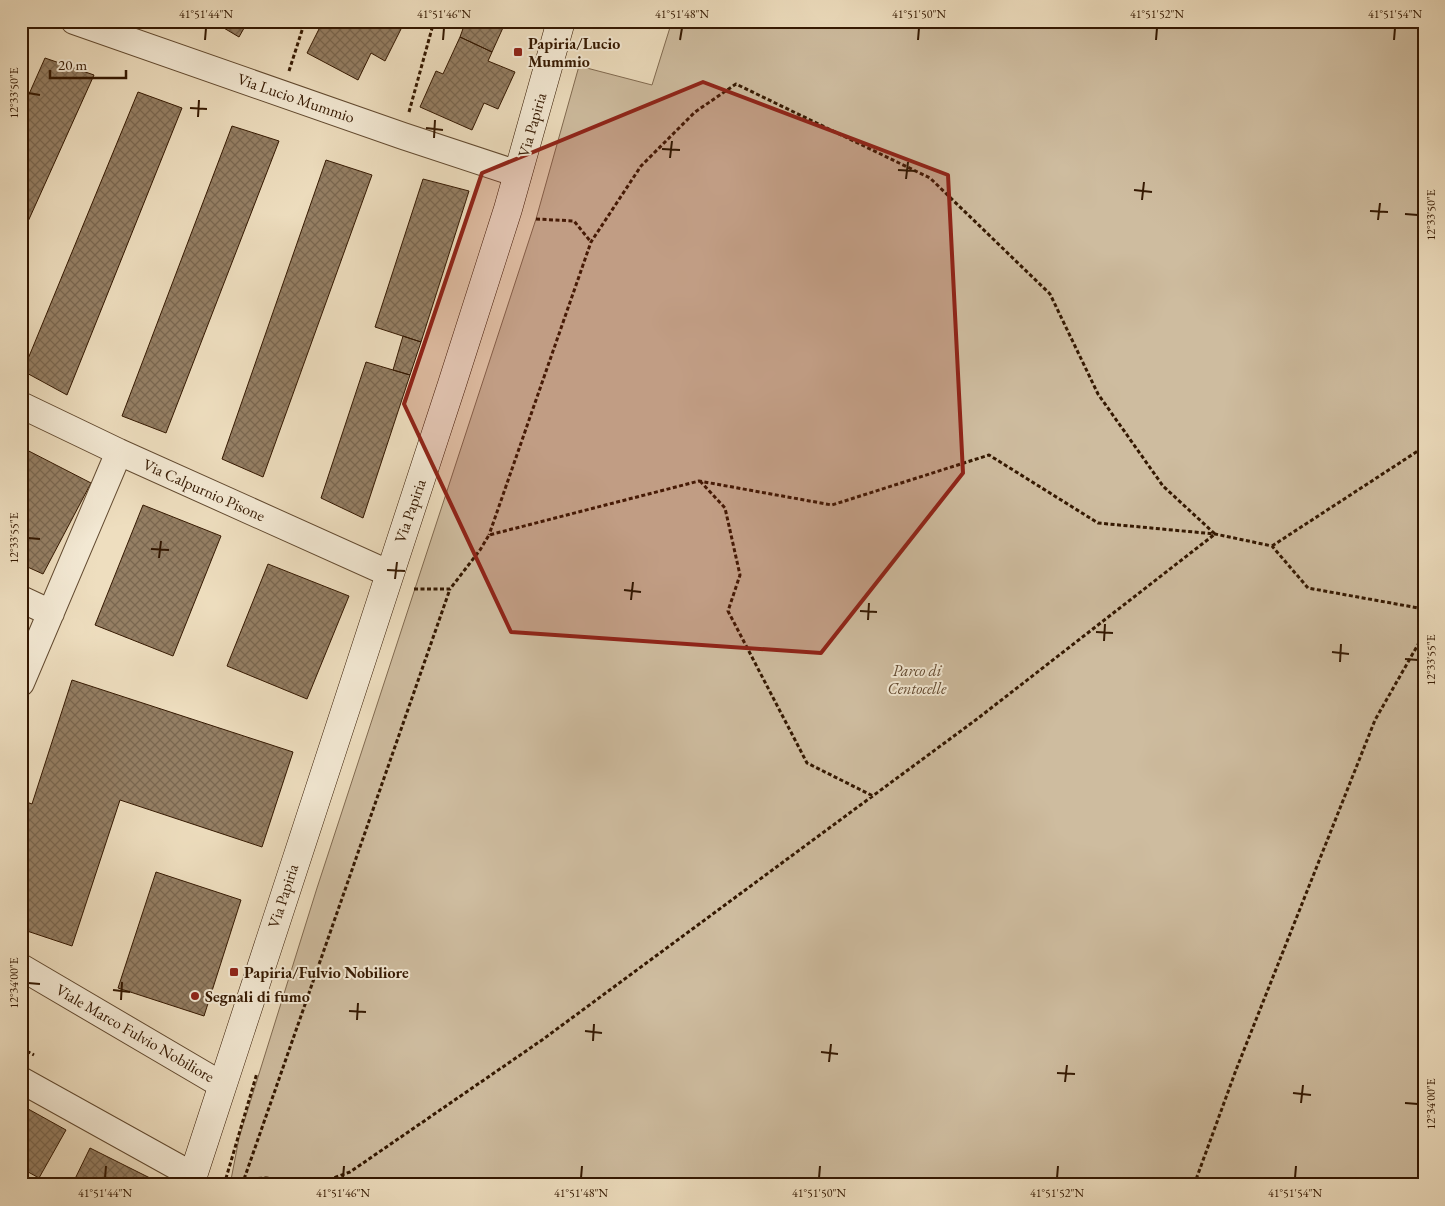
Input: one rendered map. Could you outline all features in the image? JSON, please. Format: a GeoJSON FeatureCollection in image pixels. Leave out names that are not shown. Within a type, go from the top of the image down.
{"type":"FeatureCollection","features":[{"type":"Feature","properties":{"kind":"street","name":"Via Lucio Mummio"},"geometry":{"type":"LineString","coordinates":[[74,21],[402,136],[518,174]]}},
{"type":"Feature","properties":{"kind":"street","name":"Via Papiria"},"geometry":{"type":"LineString","coordinates":[[191,1180],[388,573],[440,422],[518,174],[561,21]]}},
{"type":"Feature","properties":{"kind":"street","name":"Via Calpurnio Pisone"},"geometry":{"type":"LineString","coordinates":[[21,405],[119,452],[388,573]]}},
{"type":"Feature","properties":{"kind":"street"},"geometry":{"type":"LineString","coordinates":[[21,683],[119,452]]}},
{"type":"Feature","properties":{"kind":"street"},"geometry":{"type":"LineString","coordinates":[[21,599],[51,613]]}},
{"type":"Feature","properties":{"kind":"street","name":"Viale Marco Fulvio Nobiliore"},"geometry":{"type":"LineString","coordinates":[[21,967],[222,1085]]}},
{"type":"Feature","properties":{"kind":"street"},"geometry":{"type":"LineString","coordinates":[[21,1080],[191,1180]]}},
{"type":"Feature","properties":{"kind":"path"},"geometry":{"type":"LineString","coordinates":[[282,93],[305,21]]}},
{"type":"Feature","properties":{"kind":"path"},"geometry":{"type":"LineString","coordinates":[[402,136],[434,21]]}},
{"type":"Feature","properties":{"kind":"path"},"geometry":{"type":"LineString","coordinates":[[242,1185],[450,588],[480,550],[489,535],[591,242],[641,166],[695,112],[736,84],[930,178],[1050,294],[1098,394],[1163,486],[1215,534]]}},
{"type":"Feature","properties":{"kind":"path"},"geometry":{"type":"LineString","coordinates":[[536,219],[574,221],[591,242]]}},
{"type":"Feature","properties":{"kind":"path"},"geometry":{"type":"LineString","coordinates":[[1272,546],[1424,447]]}},
{"type":"Feature","properties":{"kind":"path"},"geometry":{"type":"LineString","coordinates":[[489,535],[699,481],[832,505],[989,455],[1098,523],[1215,534],[1272,546],[1308,588],[1424,608]]}},
{"type":"Feature","properties":{"kind":"path"},"geometry":{"type":"LineString","coordinates":[[699,481],[725,508],[732,537],[740,574],[728,611],[807,763],[873,796]]}},
{"type":"Feature","properties":{"kind":"path"},"geometry":{"type":"LineString","coordinates":[[244,1178],[266,1178],[317,1184],[350,1172],[542,1040],[873,796],[1215,534]]}},
{"type":"Feature","properties":{"kind":"path"},"geometry":{"type":"LineString","coordinates":[[414,589],[450,588]]}},
{"type":"Feature","properties":{"kind":"path"},"geometry":{"type":"LineString","coordinates":[[1194,1185],[1236,1070],[1375,720],[1424,634]]}},
{"type":"Feature","properties":{"kind":"path"},"geometry":{"type":"LineString","coordinates":[[224,1185],[257,1072]]}},
{"type":"Feature","properties":{"kind":"highlighted area"},"geometry":{"type":"Polygon","coordinates":[[[703,82],[948,175],[963,473],[821,653],[511,632],[404,404],[482,173],[703,82]]]}},
{"type":"Feature","properties":{"kind":"green space","name":"Parco di Centocelle"},"geometry":{"type":"Polygon","coordinates":[[[672,21],[1424,21],[1424,1185],[230,1185],[239,1138],[317,888],[536,219],[579,66],[652,85],[672,21]]]}},
{"type":"Feature","properties":{"kind":"building"},"geometry":{"type":"Polygon","coordinates":[[[212,21],[248,21],[239,37],[212,21]]]}},
{"type":"Feature","properties":{"kind":"building"},"geometry":{"type":"Polygon","coordinates":[[[323,21],[396,21],[403,25],[385,61],[371,53],[358,80],[307,53],[323,21]]]}},
{"type":"Feature","properties":{"kind":"building"},"geometry":{"type":"Polygon","coordinates":[[[462,21],[506,21],[492,52],[460,37],[465,23],[462,21]]]}},
{"type":"Feature","properties":{"kind":"building"},"geometry":{"type":"Polygon","coordinates":[[[460,37],[492,52],[488,61],[515,72],[498,109],[484,103],[472,130],[420,107],[436,71],[443,74],[460,37]]]}},
{"type":"Feature","properties":{"kind":"building"},"geometry":{"type":"Polygon","coordinates":[[[45,58],[94,75],[21,237],[21,112],[45,58]]]}},
{"type":"Feature","properties":{"kind":"building"},"geometry":{"type":"Polygon","coordinates":[[[138,92],[182,108],[67,395],[23,371],[138,92]]]}},
{"type":"Feature","properties":{"kind":"building"},"geometry":{"type":"Polygon","coordinates":[[[232,126],[279,141],[166,433],[122,416],[232,126]]]}},
{"type":"Feature","properties":{"kind":"building"},"geometry":{"type":"Polygon","coordinates":[[[326,160],[372,175],[263,477],[222,459],[326,160]]]}},
{"type":"Feature","properties":{"kind":"building"},"geometry":{"type":"Polygon","coordinates":[[[423,179],[469,191],[421,342],[375,327],[423,179]]]}},
{"type":"Feature","properties":{"kind":"building"},"geometry":{"type":"Polygon","coordinates":[[[403,336],[421,342],[410,375],[393,370],[403,336]]]}},
{"type":"Feature","properties":{"kind":"building"},"geometry":{"type":"Polygon","coordinates":[[[366,362],[410,375],[363,518],[321,498],[366,362]]]}},
{"type":"Feature","properties":{"kind":"building"},"geometry":{"type":"Polygon","coordinates":[[[21,447],[91,483],[43,574],[21,564],[21,447]]]}},
{"type":"Feature","properties":{"kind":"building"},"geometry":{"type":"Polygon","coordinates":[[[143,505],[221,536],[173,656],[95,625],[143,505]]]}},
{"type":"Feature","properties":{"kind":"building"},"geometry":{"type":"Polygon","coordinates":[[[268,564],[349,596],[307,699],[227,666],[268,564]]]}},
{"type":"Feature","properties":{"kind":"building"},"geometry":{"type":"Polygon","coordinates":[[[72,680],[293,752],[262,847],[120,800],[72,946],[21,929],[21,800],[32,804],[72,680]]]}},
{"type":"Feature","properties":{"kind":"building"},"geometry":{"type":"Polygon","coordinates":[[[156,872],[241,900],[204,1016],[118,988],[156,872]]]}},
{"type":"Feature","properties":{"kind":"building"},"geometry":{"type":"Polygon","coordinates":[[[21,1105],[66,1130],[39,1178],[21,1168],[21,1105]]]}},
{"type":"Feature","properties":{"kind":"building"},"geometry":{"type":"Polygon","coordinates":[[[90,1148],[154,1180],[154,1185],[72,1185],[90,1148]]]}},
{"type":"Feature","properties":{"kind":"place","name":"Papiria/Lucio Mummio"},"geometry":{"type":"Point","coordinates":[518,52]}},
{"type":"Feature","properties":{"kind":"place","name":"Papiria/Fulvio Nobiliore"},"geometry":{"type":"Point","coordinates":[234,972]}},
{"type":"Feature","properties":{"kind":"place","name":"Segnali di fumo"},"geometry":{"type":"Point","coordinates":[195,996]}}]}
